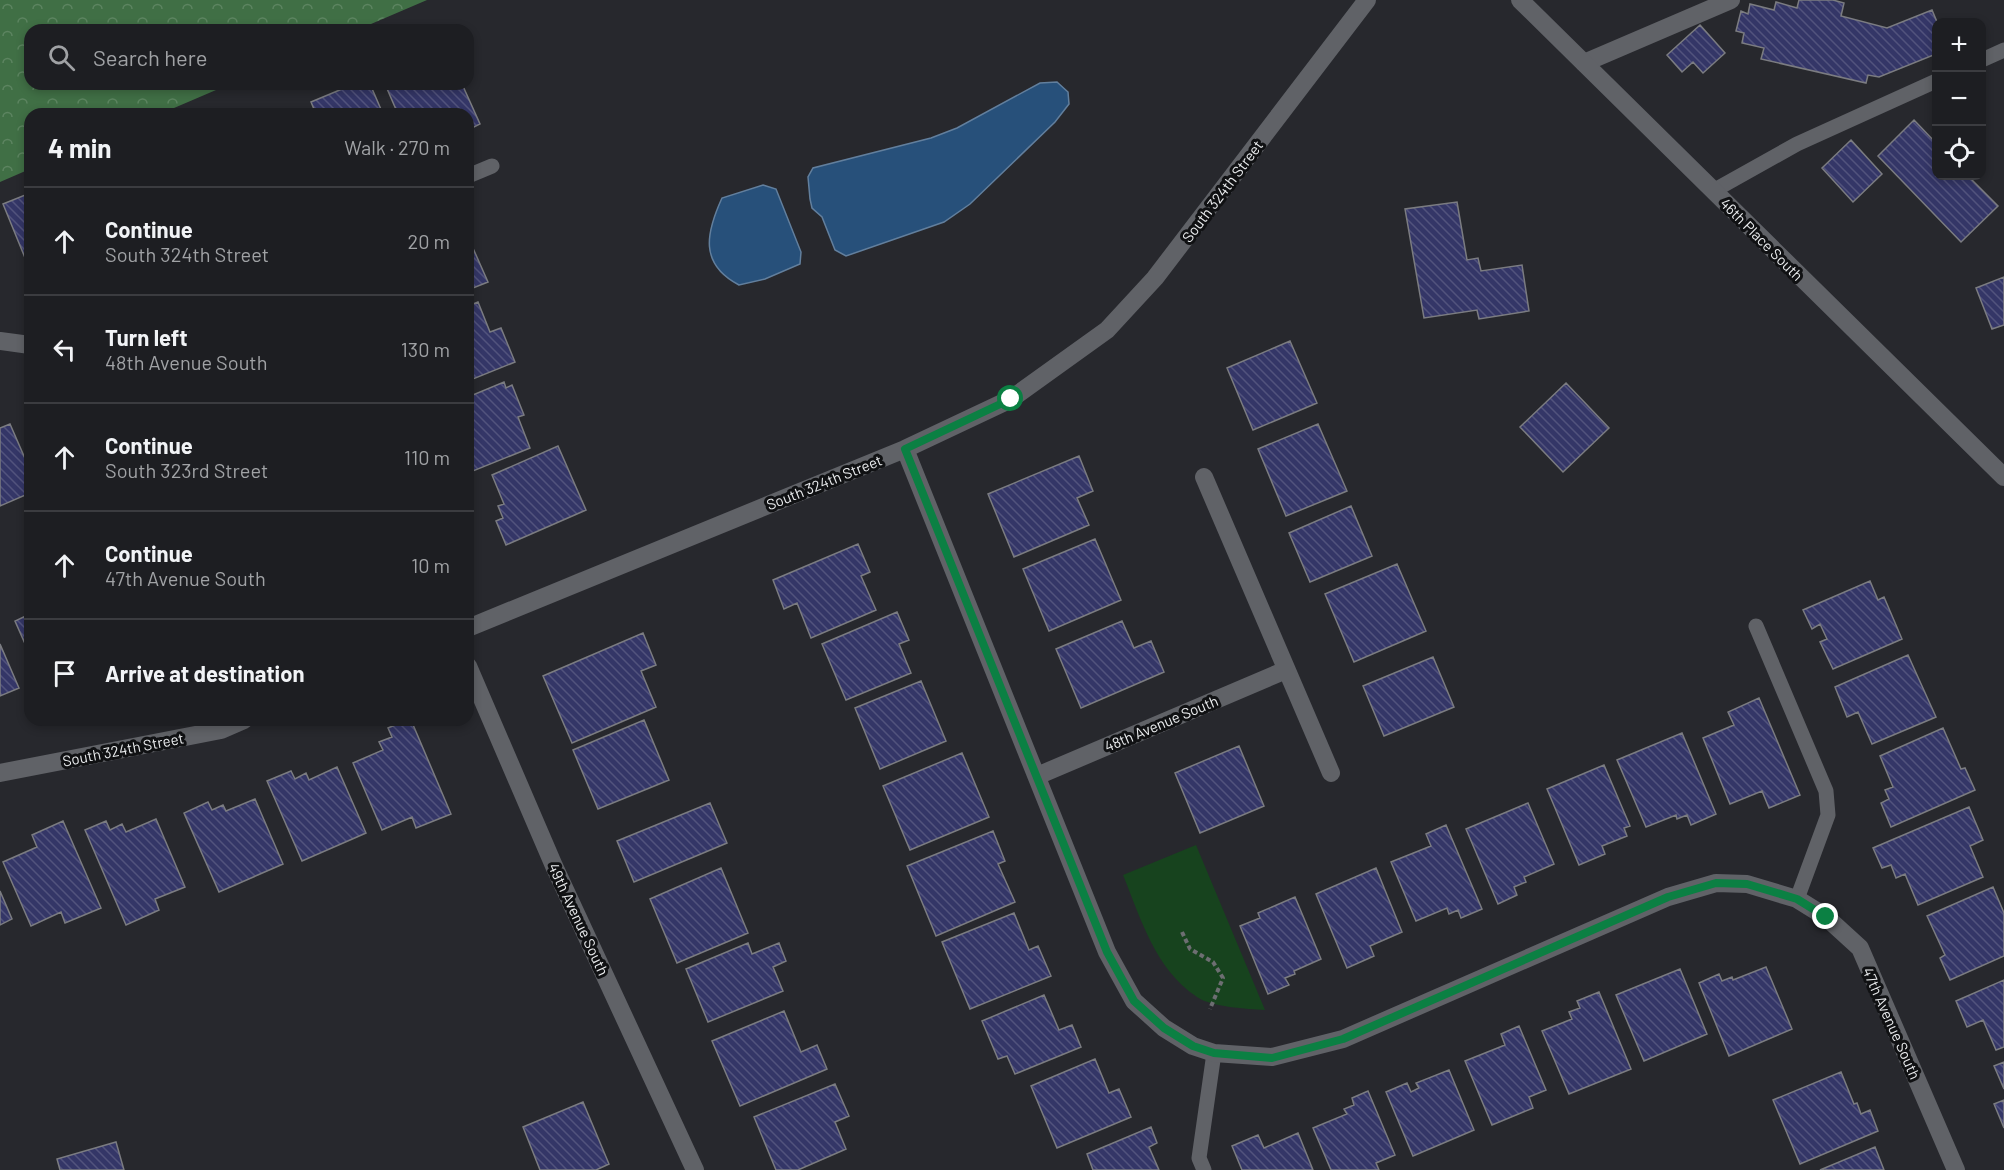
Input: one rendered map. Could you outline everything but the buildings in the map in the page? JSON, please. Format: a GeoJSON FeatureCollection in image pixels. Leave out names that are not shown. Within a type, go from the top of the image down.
{"type":"FeatureCollection","features":[{"type":"Feature","properties":{"kind":"street","name":"South 324th Street"},"geometry":{"type":"LineString","coordinates":[[474,626],[905,449],[1011,399],[1107,330],[1155,278],[1367,0]]}},
{"type":"Feature","properties":{"kind":"street","name":"46th Place South"},"geometry":{"type":"LineString","coordinates":[[1520,0],[2004,477]]}},
{"type":"Feature","properties":{"kind":"street"},"geometry":{"type":"LineString","coordinates":[[1584,63],[1731,0]]}},
{"type":"Feature","properties":{"kind":"street"},"geometry":{"type":"LineString","coordinates":[[0,341],[24,344]]}},
{"type":"Feature","properties":{"kind":"street"},"geometry":{"type":"LineString","coordinates":[[905,449],[1107,952],[1134,1001],[1164,1028],[1193,1046],[1214,1053]]}},
{"type":"Feature","properties":{"kind":"street"},"geometry":{"type":"LineString","coordinates":[[1204,477],[1330,773]]}},
{"type":"Feature","properties":{"kind":"street","name":"48th Avenue South"},"geometry":{"type":"LineString","coordinates":[[1037,776],[1286,670]]}},
{"type":"Feature","properties":{"kind":"street","name":"49th Avenue South"},"geometry":{"type":"LineString","coordinates":[[474,680],[554,866],[695,1170]]}},
{"type":"Feature","properties":{"kind":"street","name":"South 324th Street"},"geometry":{"type":"LineString","coordinates":[[0,773],[221,730],[230,726]]}},
{"type":"Feature","properties":{"kind":"street","name":"47th Avenue South"},"geometry":{"type":"LineString","coordinates":[[1214,1053],[1272,1058],[1343,1039],[1668,897],[1716,883],[1747,884],[1797,899],[1826,917],[1860,948],[1956,1170]]}},
{"type":"Feature","properties":{"kind":"lane"},"geometry":{"type":"LineString","coordinates":[[1986,58],[2004,50]]}},
{"type":"Feature","properties":{"kind":"lane"},"geometry":{"type":"LineString","coordinates":[[1713,191],[1797,144],[1932,83]]}},
{"type":"Feature","properties":{"kind":"lane"},"geometry":{"type":"LineString","coordinates":[[474,174],[492,166]]}},
{"type":"Feature","properties":{"kind":"lane"},"geometry":{"type":"LineString","coordinates":[[1756,626],[1826,791],[1828,815],[1797,899]]}},
{"type":"Feature","properties":{"kind":"lane"},"geometry":{"type":"LineString","coordinates":[[1204,1170],[1199,1158],[1214,1053]]}},
{"type":"Feature","properties":{"kind":"path"},"geometry":{"type":"LineString","coordinates":[[1182,932],[1190,949],[1213,962],[1223,978],[1210,1009]]}},
{"type":"Feature","properties":{"kind":"green space"},"geometry":{"type":"Polygon","coordinates":[[[0,0],[427,0],[371,24],[24,24],[24,90],[216,90],[174,108],[24,108],[24,172],[0,182],[0,0]]]}},
{"type":"Feature","properties":{"kind":"green space"},"geometry":{"type":"Polygon","coordinates":[[[1196,845],[1265,1010],[1220,1005],[1197,997],[1182,986],[1170,972],[1143,926],[1123,875],[1196,845]]]}},
{"type":"Feature","properties":{"kind":"water"},"geometry":{"type":"Polygon","coordinates":[[[1057,82],[1068,92],[1069,104],[1055,122],[970,204],[944,222],[846,256],[835,250],[822,217],[812,208],[808,177],[813,168],[931,138],[957,128],[1040,83],[1057,82]]]}},
{"type":"Feature","properties":{"kind":"water"},"geometry":{"type":"Polygon","coordinates":[[[763,185],[776,189],[801,252],[800,264],[765,279],[739,285],[726,277],[712,257],[710,235],[712,223],[722,198],[763,185]]]}},
{"type":"Feature","properties":{"kind":"route"},"geometry":{"type":"LineString","coordinates":[[1011,399],[905,449],[1107,952],[1134,1001],[1164,1028],[1193,1046],[1214,1053],[1272,1058],[1343,1039],[1668,897],[1716,883],[1747,884],[1797,899],[1826,917]]}}]}
